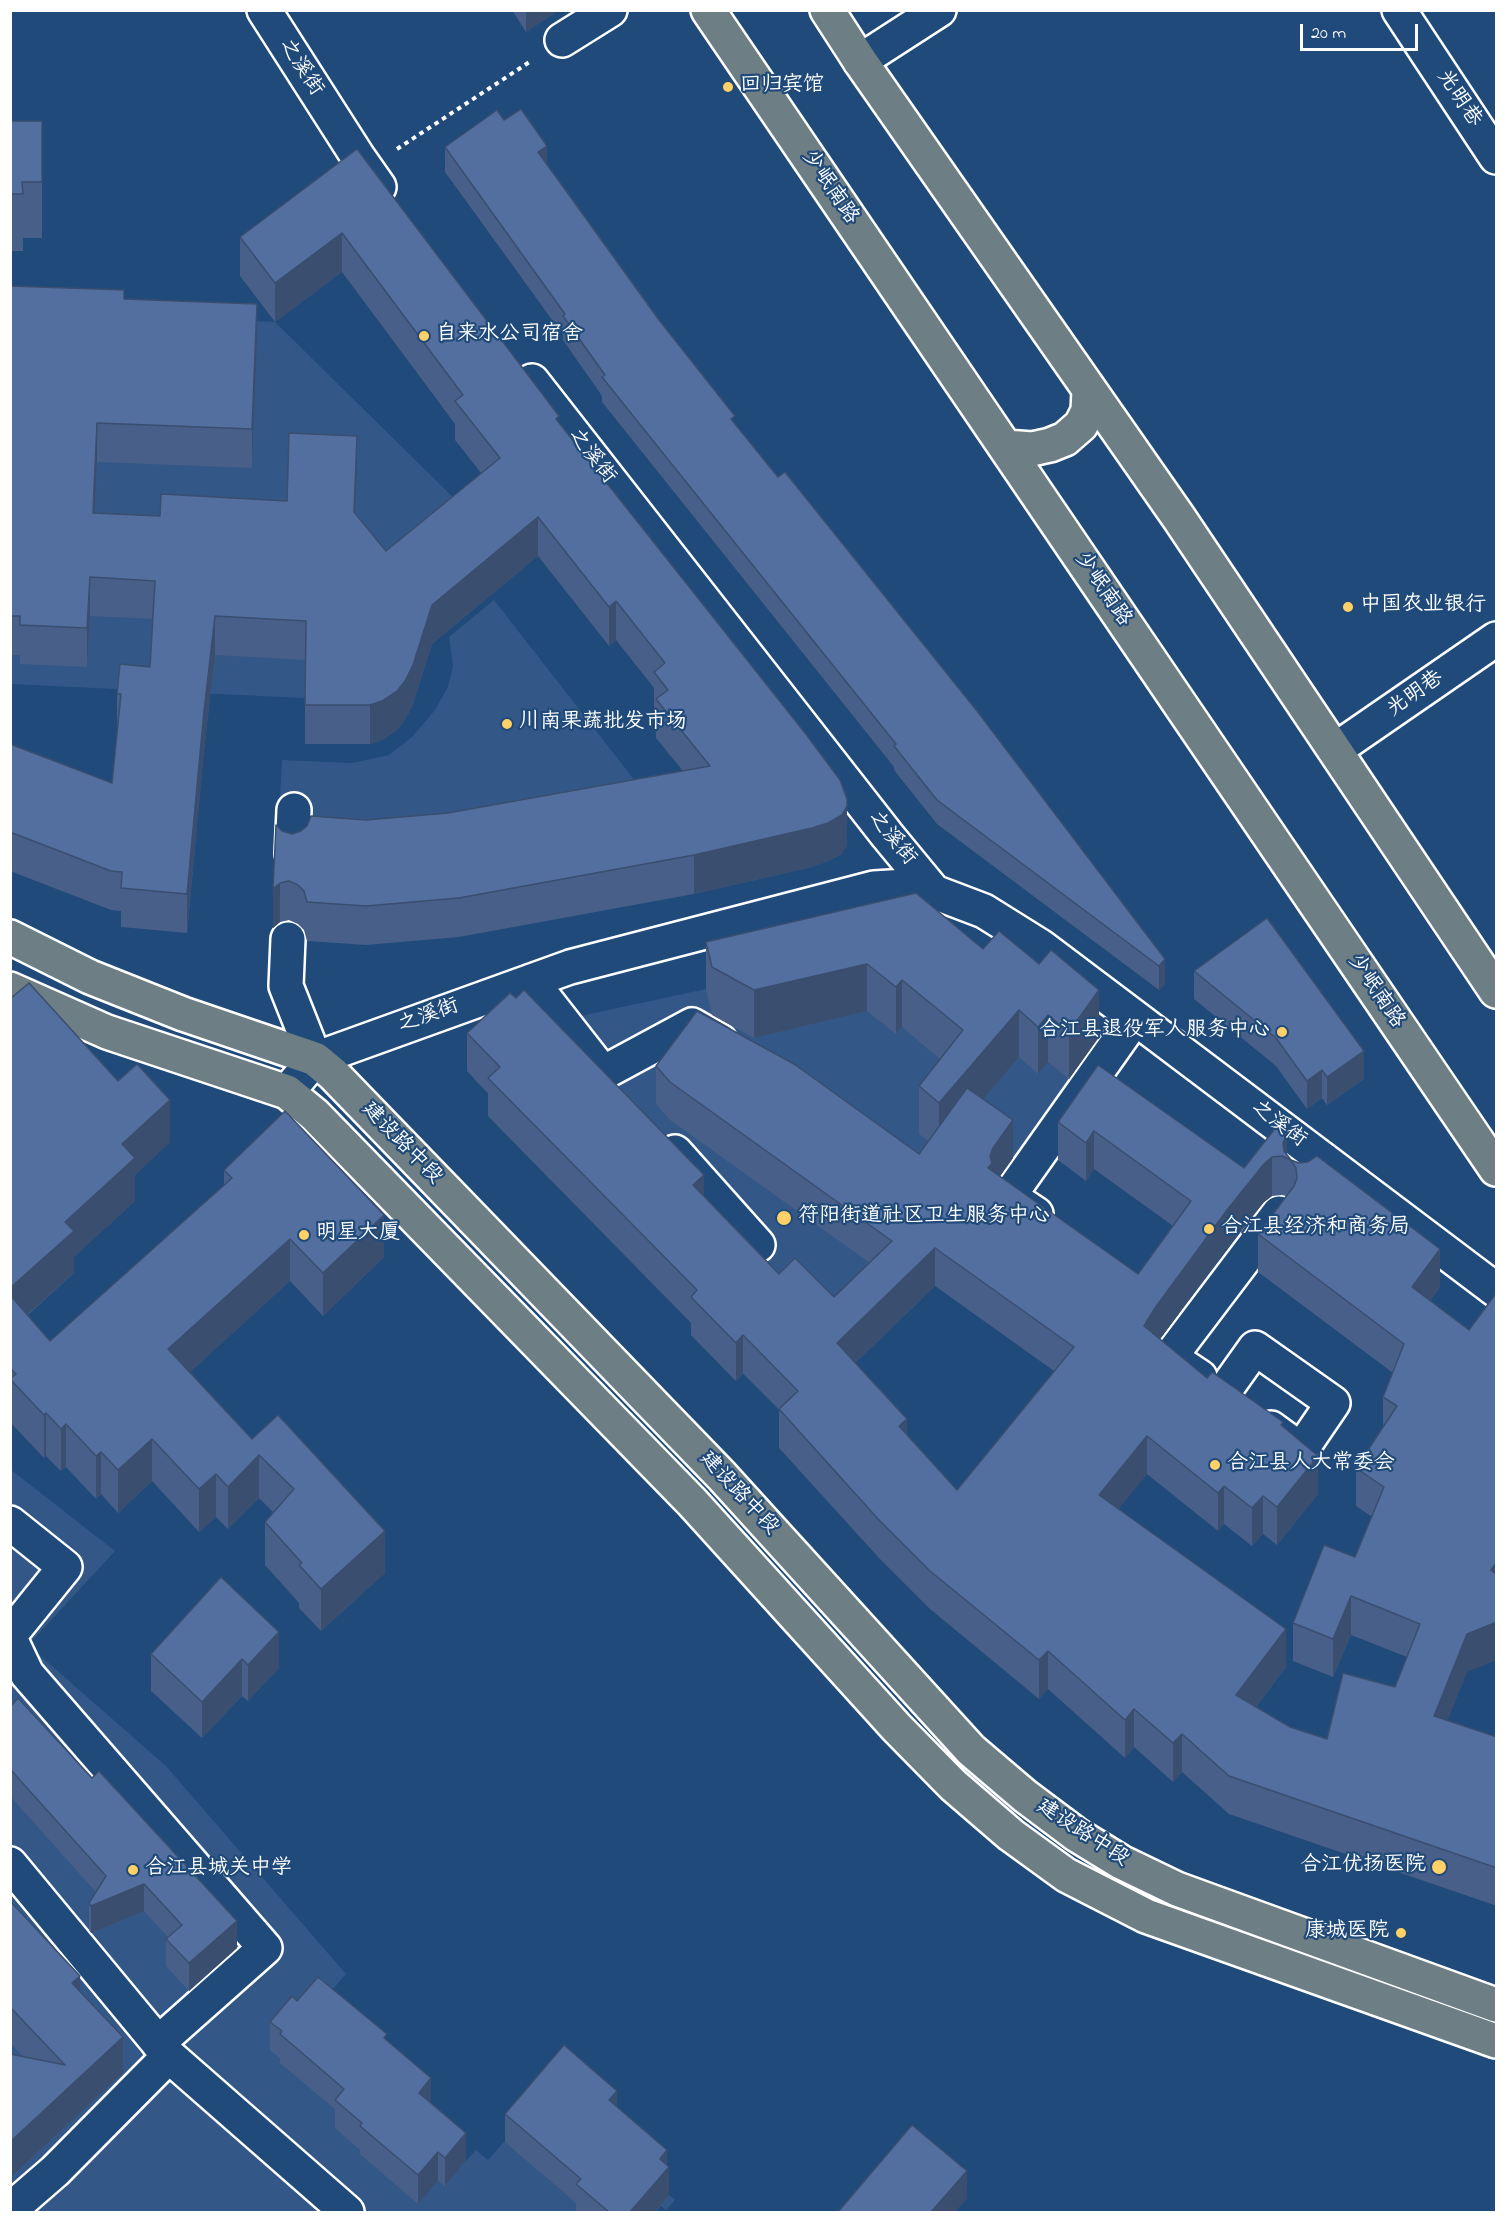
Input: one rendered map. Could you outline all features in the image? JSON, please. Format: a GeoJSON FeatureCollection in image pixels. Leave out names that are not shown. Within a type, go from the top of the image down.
{"type":"FeatureCollection","features":[{"type":"Feature","properties":{"kind":"main road","name":"少岷南路"},"geometry":{"type":"LineString","coordinates":[[708,10],[1006,447],[1101,591],[1497,1169]]}},
{"type":"Feature","properties":{"kind":"main road"},"geometry":{"type":"LineString","coordinates":[[827,10],[860,62],[1179,518],[1497,991]]}},
{"type":"Feature","properties":{"kind":"main road"},"geometry":{"type":"LineString","coordinates":[[1006,447],[1032,449],[1065,439],[1081,425],[1088,411],[1089,390]]}},
{"type":"Feature","properties":{"kind":"main road","name":"建设路中段"},"geometry":{"type":"LineString","coordinates":[[10,937],[90,977],[183,1014],[315,1059],[333,1074],[721,1475],[971,1750],[1025,1796],[1077,1835],[1112,1857],[1177,1889],[1497,2005]]}},
{"type":"Feature","properties":{"kind":"main road","name":"建设路中段"},"geometry":{"type":"LineString","coordinates":[[10,988],[107,1032],[287,1092],[315,1115],[692,1502],[897,1728],[953,1785],[1011,1835],[1066,1875],[1146,1916],[1497,2041]]}},
{"type":"Feature","properties":{"kind":"street","name":"之溪街"},"geometry":{"type":"LineString","coordinates":[[264,10],[367,169],[394,206]]}},
{"type":"Feature","properties":{"kind":"street"},"geometry":{"type":"LineString","coordinates":[[562,40],[610,10]]}},
{"type":"Feature","properties":{"kind":"street"},"geometry":{"type":"LineString","coordinates":[[860,62],[939,10]]}},
{"type":"Feature","properties":{"kind":"street","name":"光明巷"},"geometry":{"type":"LineString","coordinates":[[1399,10],[1497,157]]}},
{"type":"Feature","properties":{"kind":"street","name":"之溪街"},"geometry":{"type":"LineString","coordinates":[[512,356],[934,892]]}},
{"type":"Feature","properties":{"kind":"street","name":"光明巷"},"geometry":{"type":"LineString","coordinates":[[1335,750],[1497,639]]}},
{"type":"Feature","properties":{"kind":"street"},"geometry":{"type":"LineString","coordinates":[[292,854],[294,810]]}},
{"type":"Feature","properties":{"kind":"street","name":"之溪街"},"geometry":{"type":"LineString","coordinates":[[287,1092],[315,1059],[570,967],[874,888],[906,886],[961,900],[1002,921],[1040,946],[1497,1290]]}},
{"type":"Feature","properties":{"kind":"street"},"geometry":{"type":"LineString","coordinates":[[288,939],[286,987],[315,1059]]}},
{"type":"Feature","properties":{"kind":"street"},"geometry":{"type":"LineString","coordinates":[[531,981],[626,1099]]}},
{"type":"Feature","properties":{"kind":"street"},"geometry":{"type":"LineString","coordinates":[[1058,1229],[1009,1196],[1135,1018]]}},
{"type":"Feature","properties":{"kind":"street"},"geometry":{"type":"LineString","coordinates":[[603,1073],[692,1025],[742,1053]]}},
{"type":"Feature","properties":{"kind":"street"},"geometry":{"type":"LineString","coordinates":[[657,1133],[758,1245]]}},
{"type":"Feature","properties":{"kind":"street"},"geometry":{"type":"LineString","coordinates":[[1302,1183],[1322,1158]]}},
{"type":"Feature","properties":{"kind":"street"},"geometry":{"type":"LineString","coordinates":[[1223,1393],[1170,1357],[1280,1213]]}},
{"type":"Feature","properties":{"kind":"street"},"geometry":{"type":"LineString","coordinates":[[10,1523],[65,1567],[10,1636],[27,1674],[265,1948],[164,2050],[55,2171],[10,2211]]}},
{"type":"Feature","properties":{"kind":"street"},"geometry":{"type":"LineString","coordinates":[[10,1864],[164,2050],[347,2212]]}},
{"type":"Feature","properties":{"kind":"path"},"geometry":{"type":"LineString","coordinates":[[367,169],[562,40]]}},
{"type":"Feature","properties":{"kind":"shaded area"},"geometry":{"type":"Polygon","coordinates":[[[10,310],[275,322],[474,518],[386,702],[11,684],[10,310]]]}},
{"type":"Feature","properties":{"kind":"shaded area","name":"川南果蔬批发市场"},"geometry":{"type":"Polygon","coordinates":[[[494,600],[661,814],[277,853],[282,760],[352,763],[389,755],[412,737],[435,710],[448,687],[453,666],[449,637],[494,600]]]}},
{"type":"Feature","properties":{"kind":"shaded area","name":"符阳街道社区卫生服务中心"},"geometry":{"type":"Polygon","coordinates":[[[893,945],[1051,997],[1110,1046],[1019,1163],[921,1300],[792,1423],[743,1374],[736,1381],[691,1335],[697,1328],[488,1116],[499,1105],[473,1078],[524,1028],[706,989],[893,945]]]}},
{"type":"Feature","properties":{"kind":"shaded area","name":"合江县城关中学"},"geometry":{"type":"Polygon","coordinates":[[[10,1469],[115,1551],[28,1645],[166,1766],[346,1974],[319,2005],[466,2161],[476,2150],[488,2160],[564,2074],[660,2187],[675,2200],[666,2210],[661,2206],[655,2212],[11,2212],[10,1469]]]}},
{"type":"Feature","properties":{"kind":"building"},"geometry":{"type":"Polygon","coordinates":[[[521,109],[547,146],[538,152],[659,320],[735,416],[731,419],[778,477],[785,472],[977,711],[1165,959],[1159,966],[937,800],[894,746],[896,744],[602,377],[605,375],[563,316],[565,314],[445,147],[497,110],[504,120],[521,109]]]}},
{"type":"Feature","properties":{"kind":"building"},"geometry":{"type":"Polygon","coordinates":[[[10,121],[42,121],[42,182],[22,182],[23,194],[10,194],[10,121]]]}},
{"type":"Feature","properties":{"kind":"building"},"geometry":{"type":"Polygon","coordinates":[[[357,149],[559,416],[556,419],[840,780],[847,799],[847,806],[842,815],[812,828],[694,855],[459,898],[366,906],[307,902],[304,891],[289,881],[280,883],[273,889],[276,825],[282,831],[292,834],[307,826],[311,816],[366,820],[448,813],[710,766],[656,699],[668,690],[654,672],[665,663],[616,601],[609,607],[538,517],[432,605],[413,665],[405,681],[397,691],[382,701],[370,705],[305,705],[306,621],[215,616],[187,894],[121,888],[122,872],[111,871],[10,832],[10,744],[112,783],[121,694],[117,694],[120,664],[150,667],[155,581],[90,577],[87,628],[20,625],[20,616],[10,616],[10,286],[124,290],[124,299],[257,304],[252,429],[97,423],[93,513],[160,516],[161,494],[287,501],[289,433],[357,436],[354,512],[386,551],[500,458],[455,401],[463,395],[342,233],[275,283],[240,237],[357,149]]]}},
{"type":"Feature","properties":{"kind":"building"},"geometry":{"type":"Polygon","coordinates":[[[916,893],[983,949],[999,931],[1039,964],[1051,950],[1099,990],[1069,1032],[1048,1015],[1038,1027],[1019,1010],[939,1103],[919,1086],[963,1030],[902,980],[896,987],[867,964],[754,990],[712,967],[706,942],[916,893]]]}},
{"type":"Feature","properties":{"kind":"building","name":"合江县退役军人服务中心"},"geometry":{"type":"Polygon","coordinates":[[[1267,918],[1364,1051],[1327,1077],[1322,1070],[1307,1081],[1276,1038],[1194,971],[1267,918]]]}},
{"type":"Feature","properties":{"kind":"building"},"geometry":{"type":"Polygon","coordinates":[[[29,983],[118,1081],[137,1064],[170,1100],[122,1144],[135,1158],[65,1222],[74,1231],[10,1288],[10,999],[29,983]]]}},
{"type":"Feature","properties":{"kind":"building"},"geometry":{"type":"Polygon","coordinates":[[[524,990],[704,1175],[693,1185],[779,1274],[795,1258],[834,1297],[892,1241],[670,1082],[656,1066],[697,1011],[794,1064],[919,1154],[967,1088],[1013,1120],[993,1148],[990,1156],[992,1163],[988,1168],[1138,1274],[1191,1201],[1094,1131],[1086,1143],[1058,1122],[1098,1065],[1244,1168],[1277,1126],[1287,1134],[1283,1143],[1284,1151],[1291,1160],[1299,1163],[1308,1162],[1317,1156],[1440,1249],[1412,1287],[1469,1330],[1497,1292],[1497,1562],[1491,1570],[1497,1575],[1497,1622],[1467,1634],[1434,1716],[1497,1737],[1497,1868],[1229,1776],[1182,1734],[1173,1743],[1134,1709],[1125,1720],[1048,1651],[1039,1660],[930,1571],[879,1520],[779,1409],[798,1391],[743,1335],[736,1343],[691,1297],[697,1290],[488,1078],[500,1067],[467,1033],[510,993],[516,998],[524,990]],[[1282,1156],[1272,1157],[1264,1164],[1227,1210],[1144,1326],[1207,1378],[1212,1372],[1283,1422],[1281,1425],[1318,1456],[1277,1507],[1263,1496],[1252,1508],[1224,1486],[1218,1493],[1147,1436],[1099,1495],[1286,1629],[1236,1695],[1290,1727],[1327,1739],[1343,1673],[1395,1687],[1420,1624],[1351,1596],[1333,1639],[1293,1623],[1324,1545],[1355,1557],[1384,1487],[1356,1468],[1397,1406],[1383,1397],[1404,1344],[1258,1234],[1294,1186],[1297,1178],[1296,1168],[1291,1160],[1282,1156]],[[935,1248],[837,1343],[907,1419],[899,1426],[957,1490],[1074,1347],[935,1248]]]}},
{"type":"Feature","properties":{"kind":"building"},"geometry":{"type":"Polygon","coordinates":[[[285,1111],[384,1215],[323,1273],[290,1239],[168,1349],[252,1439],[278,1415],[385,1531],[321,1589],[299,1565],[302,1563],[265,1522],[294,1489],[259,1455],[228,1487],[216,1474],[199,1489],[152,1439],[118,1470],[101,1452],[96,1456],[66,1424],[61,1429],[46,1413],[44,1415],[10,1379],[16,1374],[10,1368],[10,1295],[50,1341],[232,1178],[224,1170],[285,1111]]]}},
{"type":"Feature","properties":{"kind":"building"},"geometry":{"type":"Polygon","coordinates":[[[221,1577],[279,1632],[248,1665],[242,1659],[202,1702],[151,1654],[221,1577]]]}},
{"type":"Feature","properties":{"kind":"building"},"geometry":{"type":"Polygon","coordinates":[[[18,1698],[92,1778],[99,1771],[237,1921],[189,1963],[166,1939],[182,1925],[144,1884],[91,1906],[89,1903],[106,1876],[10,1769],[10,1704],[12,1705],[18,1698]]]}},
{"type":"Feature","properties":{"kind":"building"},"geometry":{"type":"Polygon","coordinates":[[[10,1901],[80,1976],[72,1983],[123,2037],[10,2142],[10,2054],[65,2065],[10,2007],[10,1901]]]}},
{"type":"Feature","properties":{"kind":"building"},"geometry":{"type":"Polygon","coordinates":[[[318,1977],[387,2034],[384,2038],[431,2078],[419,2093],[466,2133],[445,2158],[438,2152],[418,2175],[360,2126],[362,2123],[335,2100],[344,2089],[280,2034],[282,2031],[270,2022],[292,1996],[297,2001],[318,1977]]]}},
{"type":"Feature","properties":{"kind":"building"},"geometry":{"type":"Polygon","coordinates":[[[564,2045],[617,2091],[609,2100],[667,2150],[660,2159],[669,2167],[630,2212],[609,2212],[576,2184],[581,2179],[505,2114],[564,2045]]]}},
{"type":"Feature","properties":{"kind":"building"},"geometry":{"type":"Polygon","coordinates":[[[912,2125],[967,2171],[931,2212],[838,2212],[912,2125]]]}},
{"type":"Feature","properties":{"kind":"place","name":"回归宾馆"},"geometry":{"type":"Point","coordinates":[728,87]}},
{"type":"Feature","properties":{"kind":"place","name":"自来水公司宿舍"},"geometry":{"type":"Point","coordinates":[424,336]}},
{"type":"Feature","properties":{"kind":"place","name":"中国农业银行"},"geometry":{"type":"Point","coordinates":[1348,607]}},
{"type":"Feature","properties":{"kind":"place","name":"川南果蔬批发市场"},"geometry":{"type":"Point","coordinates":[507,724]}},
{"type":"Feature","properties":{"kind":"place","name":"合江县退役军人服务中心"},"geometry":{"type":"Point","coordinates":[1282,1032]}},
{"type":"Feature","properties":{"kind":"place","name":"符阳街道社区卫生服务中心"},"geometry":{"type":"Point","coordinates":[784,1218]}},
{"type":"Feature","properties":{"kind":"place","name":"合江县经济和商务局"},"geometry":{"type":"Point","coordinates":[1209,1229]}},
{"type":"Feature","properties":{"kind":"place","name":"明星大厦"},"geometry":{"type":"Point","coordinates":[304,1235]}},
{"type":"Feature","properties":{"kind":"place","name":"合江县人大常委会"},"geometry":{"type":"Point","coordinates":[1215,1465]}},
{"type":"Feature","properties":{"kind":"place","name":"合江优扬医院"},"geometry":{"type":"Point","coordinates":[1439,1867]}},
{"type":"Feature","properties":{"kind":"place","name":"合江县城关中学"},"geometry":{"type":"Point","coordinates":[133,1870]}},
{"type":"Feature","properties":{"kind":"place","name":"康城医院"},"geometry":{"type":"Point","coordinates":[1401,1933]}}]}
